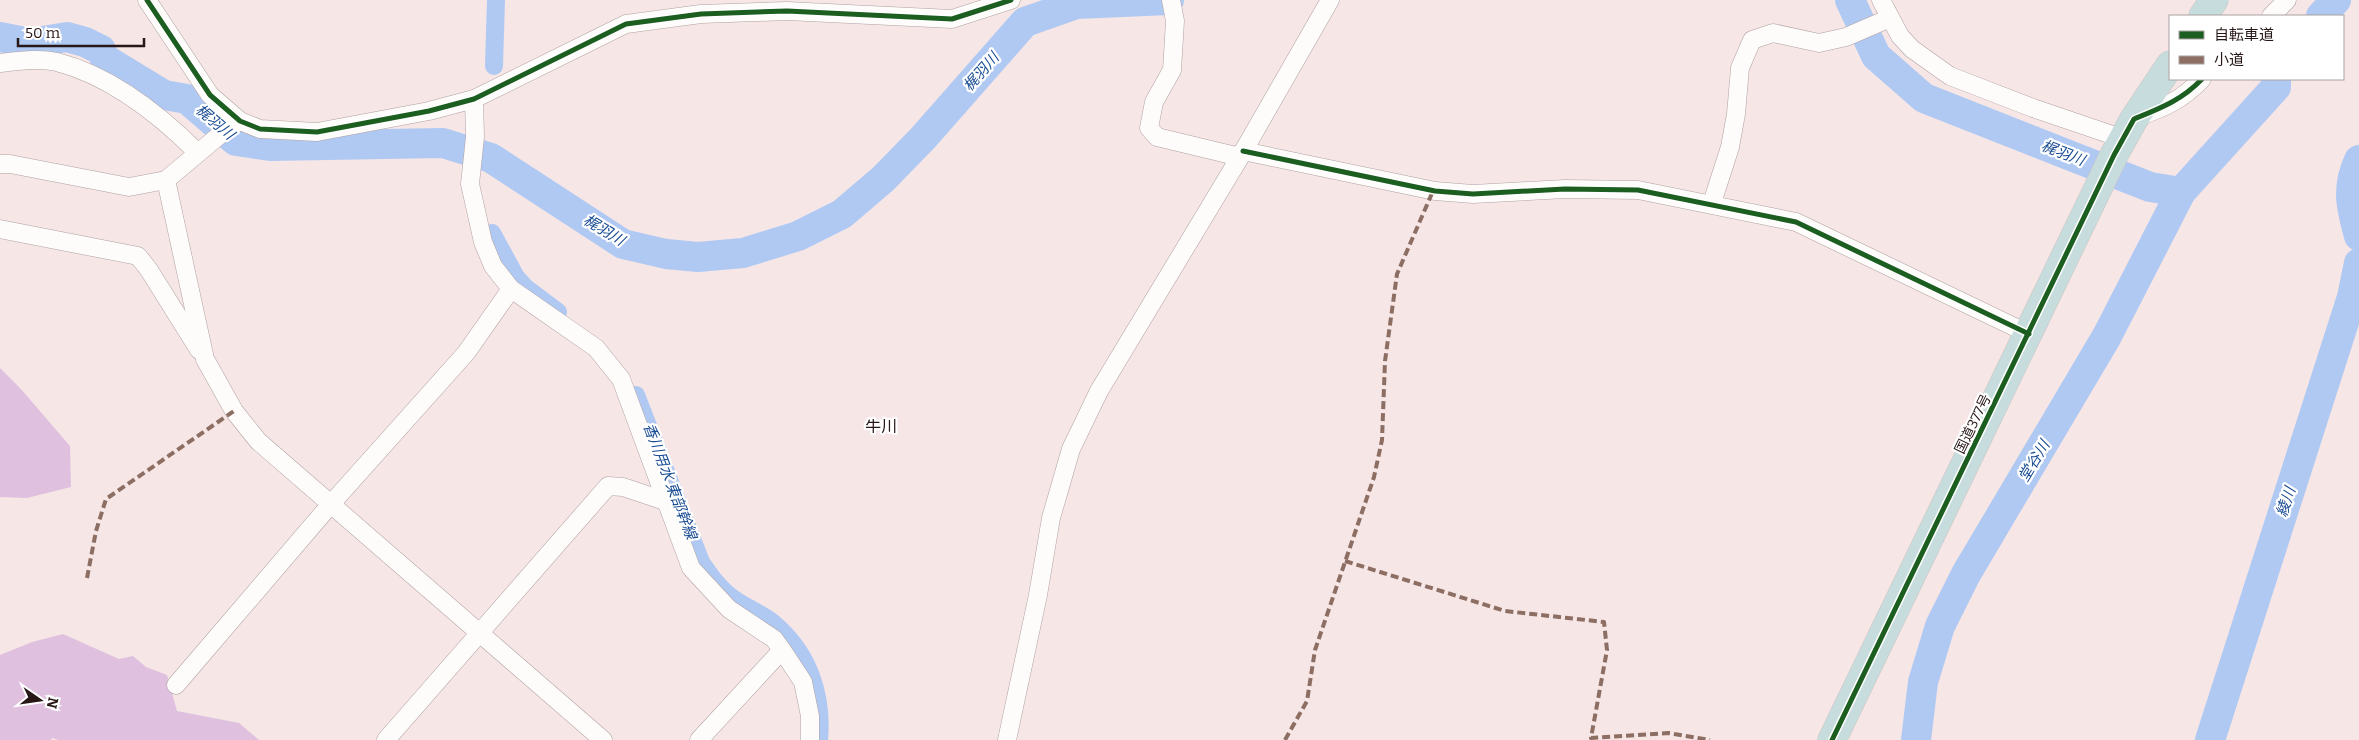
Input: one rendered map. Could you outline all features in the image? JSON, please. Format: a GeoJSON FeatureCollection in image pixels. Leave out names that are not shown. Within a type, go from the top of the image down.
{"type":"FeatureCollection","features":[{"type":"Feature","properties":{"kind":"highway"},"geometry":{"type":"LineString","coordinates":[[2204,15],[2214,0]]}},
{"type":"Feature","properties":{"kind":"highway","name":"国道377号"},"geometry":{"type":"LineString","coordinates":[[1832,740],[2101,183],[2124,138],[2169,67]]}},
{"type":"Feature","properties":{"kind":"street"},"geometry":{"type":"LineString","coordinates":[[155,4],[210,95],[234,124],[260,129],[317,132],[429,111],[474,99],[626,24],[701,14],[779,11],[952,19],[1011,0]]}},
{"type":"Feature","properties":{"kind":"street"},"geometry":{"type":"LineString","coordinates":[[1171,0],[1175,21],[1172,70],[1154,102],[1149,128],[1157,137],[1435,191],[1473,194],[1565,189],[1638,190],[1712,203],[1796,222],[2029,334]]}},
{"type":"Feature","properties":{"kind":"street"},"geometry":{"type":"LineString","coordinates":[[1007,740],[1038,595],[1050,518],[1070,449],[1099,391],[1241,154],[1330,0]]}},
{"type":"Feature","properties":{"kind":"street"},"geometry":{"type":"LineString","coordinates":[[1881,0],[1885,21],[1912,49],[1950,76],[2033,108],[2124,138],[2189,93],[2201,80]]}},
{"type":"Feature","properties":{"kind":"street"},"geometry":{"type":"LineString","coordinates":[[2272,15],[2287,0]]}},
{"type":"Feature","properties":{"kind":"street"},"geometry":{"type":"LineString","coordinates":[[1712,203],[1730,147],[1736,114],[1740,68],[1752,40],[1773,33],[1820,44],[1846,37],[1885,21]]}},
{"type":"Feature","properties":{"kind":"street"},"geometry":{"type":"LineString","coordinates":[[0,63],[38,60],[57,62],[84,72],[136,100],[201,151]]}},
{"type":"Feature","properties":{"kind":"street"},"geometry":{"type":"LineString","coordinates":[[474,99],[475,137],[470,184],[483,242],[493,266],[510,289],[596,348],[621,378],[691,568],[728,609],[774,639],[782,650],[803,682],[810,716],[810,740]]}},
{"type":"Feature","properties":{"kind":"street"},"geometry":{"type":"LineString","coordinates":[[0,164],[10,164],[129,187],[166,180],[234,124]]}},
{"type":"Feature","properties":{"kind":"street"},"geometry":{"type":"LineString","coordinates":[[166,180],[205,359]]}},
{"type":"Feature","properties":{"kind":"street"},"geometry":{"type":"LineString","coordinates":[[0,229],[138,256],[149,270],[205,359],[234,411],[258,441],[603,740]]}},
{"type":"Feature","properties":{"kind":"street"},"geometry":{"type":"LineString","coordinates":[[176,685],[330,505],[466,352],[510,289]]}},
{"type":"Feature","properties":{"kind":"street"},"geometry":{"type":"LineString","coordinates":[[386,740],[608,486],[623,487],[665,501]]}},
{"type":"Feature","properties":{"kind":"street"},"geometry":{"type":"LineString","coordinates":[[699,740],[782,650]]}},
{"type":"Feature","properties":{"kind":"shaded area"},"geometry":{"type":"Polygon","coordinates":[[[0,368],[20,388],[70,446],[71,487],[27,498],[0,497],[0,368]]]}},
{"type":"Feature","properties":{"kind":"shaded area"},"geometry":{"type":"Polygon","coordinates":[[[63,634],[119,659],[133,656],[146,667],[167,675],[177,711],[239,723],[259,740],[58,740],[53,738],[50,740],[0,740],[0,655],[32,642],[63,634]]]}},
{"type":"Feature","properties":{"kind":"waterway","name":"香川用水 東部幹線"},"geometry":{"type":"LineString","coordinates":[[494,66],[496,0]]}},
{"type":"Feature","properties":{"kind":"waterway","name":"梶羽川"},"geometry":{"type":"LineString","coordinates":[[0,37],[30,43],[67,37],[85,42],[101,50],[105,59],[164,95],[187,99],[236,141],[270,146],[443,143],[491,158],[623,244],[666,254],[698,257],[743,253],[798,236],[842,214],[883,179],[923,138],[1025,22],[1076,4],[1169,0]]}},
{"type":"Feature","properties":{"kind":"waterway","name":"梶羽川"},"geometry":{"type":"LineString","coordinates":[[1850,0],[1876,56],[1924,98],[2150,187],[2181,192]]}},
{"type":"Feature","properties":{"kind":"waterway","name":"梶羽川"},"geometry":{"type":"LineString","coordinates":[[2322,15],[2336,0]]}},
{"type":"Feature","properties":{"kind":"waterway","name":"堂谷川"},"geometry":{"type":"LineString","coordinates":[[1916,740],[1923,682],[1940,626],[1966,574],[2107,336],[2181,192],[2276,87],[2276,80]]}},
{"type":"Feature","properties":{"kind":"waterway","name":"綾川"},"geometry":{"type":"LineString","coordinates":[[2359,160],[2351,189],[2352,207],[2359,236]]}},
{"type":"Feature","properties":{"kind":"waterway","name":"香川用水 東部幹線"},"geometry":{"type":"LineString","coordinates":[[492,233],[516,277],[526,288],[558,312]]}},
{"type":"Feature","properties":{"kind":"waterway","name":"綾川"},"geometry":{"type":"LineString","coordinates":[[2210,740],[2352,297],[2359,263]]}},
{"type":"Feature","properties":{"kind":"waterway","name":"香川用水 東部幹線"},"geometry":{"type":"LineString","coordinates":[[636,395],[701,562],[724,591],[773,623],[796,648],[804,661],[816,691],[820,723],[819,740]]}},
{"type":"Feature","properties":{"kind":"marked path"},"geometry":{"type":"LineString","coordinates":[[1285,740],[1307,701],[1315,650],[1374,477],[1382,440],[1385,361],[1397,274],[1433,191]]}},
{"type":"Feature","properties":{"kind":"marked path"},"geometry":{"type":"LineString","coordinates":[[87,578],[96,531],[106,499],[234,411]]}},
{"type":"Feature","properties":{"kind":"marked path"},"geometry":{"type":"LineString","coordinates":[[1345,561],[1505,611],[1604,622],[1607,650],[1591,738],[1668,733],[1710,740]]}},
{"type":"Feature","properties":{"kind":"cycle path"},"geometry":{"type":"LineString","coordinates":[[147,0],[210,95],[240,121],[260,129],[317,132],[429,111],[474,99],[626,24],[701,14],[787,11],[952,19],[1011,0]]}},
{"type":"Feature","properties":{"kind":"cycle path"},"geometry":{"type":"LineString","coordinates":[[1832,740],[2114,155],[2134,119],[2179,98],[2201,80]]}},
{"type":"Feature","properties":{"kind":"cycle path"},"geometry":{"type":"LineString","coordinates":[[1243,151],[1435,191],[1473,194],[1565,189],[1638,190],[1796,222],[2029,334]]}},
{"type":"Feature","properties":{"kind":"district","name":"牛川"},"geometry":{"type":"Point","coordinates":[881,426]}}]}
